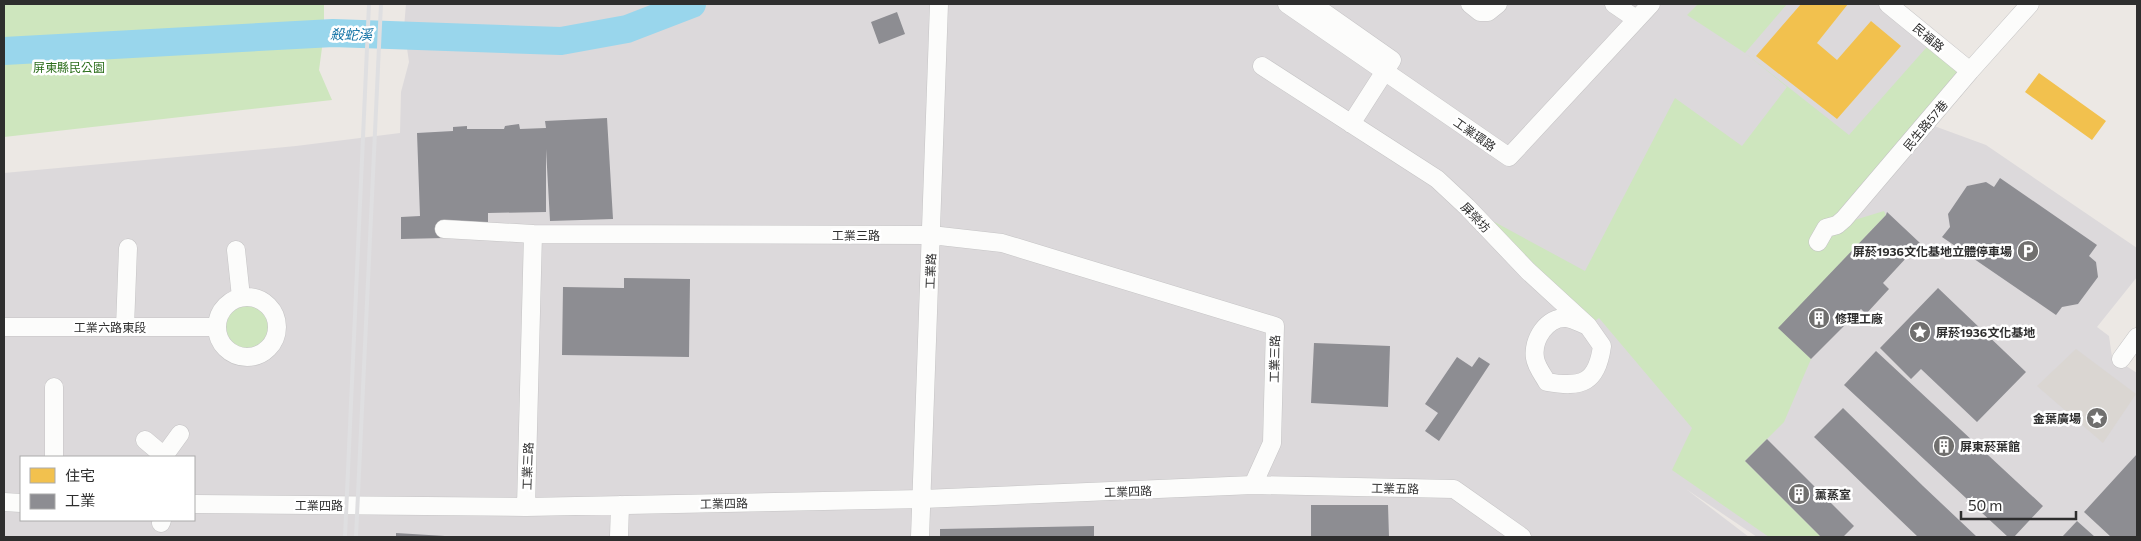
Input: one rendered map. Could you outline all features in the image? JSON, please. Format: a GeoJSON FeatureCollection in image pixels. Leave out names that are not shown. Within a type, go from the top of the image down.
{"type":"FeatureCollection","features":[{"type":"Feature","properties":{"kind":"street","name":"工業路"},"geometry":{"type":"LineString","coordinates":[[920,537],[923,499],[940,4]]}},
{"type":"Feature","properties":{"kind":"street","name":"工業環路"},"geometry":{"type":"LineString","coordinates":[[1287,4],[1508,157],[1651,4]]}},
{"type":"Feature","properties":{"kind":"street"},"geometry":{"type":"LineString","coordinates":[[1312,4],[1392,60],[1351,124]]}},
{"type":"Feature","properties":{"kind":"street"},"geometry":{"type":"LineString","coordinates":[[1470,4],[1480,12],[1488,12],[1498,4]]}},
{"type":"Feature","properties":{"kind":"street"},"geometry":{"type":"LineString","coordinates":[[1614,4],[1636,19]]}},
{"type":"Feature","properties":{"kind":"street","name":"民福路"},"geometry":{"type":"LineString","coordinates":[[1888,4],[1970,71]]}},
{"type":"Feature","properties":{"kind":"street","name":"民生路57巷"},"geometry":{"type":"LineString","coordinates":[[1818,242],[1826,228],[1837,225],[1844,219],[1970,71],[2030,4]]}},
{"type":"Feature","properties":{"kind":"street","name":"屏榮坊"},"geometry":{"type":"LineString","coordinates":[[1262,66],[1437,179],[1467,207],[1528,271],[1588,326]]}},
{"type":"Feature","properties":{"kind":"street"},"geometry":{"type":"LineString","coordinates":[[444,229],[533,234]]}},
{"type":"Feature","properties":{"kind":"street","name":"工業三路"},"geometry":{"type":"LineString","coordinates":[[526,507],[533,234],[931,235],[1002,243],[1275,326],[1272,443],[1253,486]]}},
{"type":"Feature","properties":{"kind":"street"},"geometry":{"type":"LineString","coordinates":[[125,327],[128,248]]}},
{"type":"Feature","properties":{"kind":"street"},"geometry":{"type":"LineString","coordinates":[[236,250],[241,296]]}},
{"type":"Feature","properties":{"kind":"street"},"geometry":{"type":"LineString","coordinates":[[241,296],[260,299],[269,305],[275,313],[278,323],[277,334],[273,343],[266,351],[257,356],[236,355],[228,350],[222,343],[217,327],[219,315],[224,306],[241,296]]}},
{"type":"Feature","properties":{"kind":"street","name":"工業六路東段"},"geometry":{"type":"LineString","coordinates":[[4,326],[217,327]]}},
{"type":"Feature","properties":{"kind":"street"},"geometry":{"type":"LineString","coordinates":[[2121,359],[2137,337]]}},
{"type":"Feature","properties":{"kind":"street"},"geometry":{"type":"LineString","coordinates":[[54,388],[54,456]]}},
{"type":"Feature","properties":{"kind":"street"},"geometry":{"type":"LineString","coordinates":[[166,456],[180,434]]}},
{"type":"Feature","properties":{"kind":"street"},"geometry":{"type":"LineString","coordinates":[[144,440],[164,456]]}},
{"type":"Feature","properties":{"kind":"street","name":"工業四路"},"geometry":{"type":"LineString","coordinates":[[195,504],[526,507],[923,499],[1253,486]]}},
{"type":"Feature","properties":{"kind":"street","name":"工業五路"},"geometry":{"type":"LineString","coordinates":[[1253,486],[1454,490],[1522,537]]}},
{"type":"Feature","properties":{"kind":"street"},"geometry":{"type":"LineString","coordinates":[[4,502],[20,502]]}},
{"type":"Feature","properties":{"kind":"street"},"geometry":{"type":"LineString","coordinates":[[619,537],[620,505]]}},
{"type":"Feature","properties":{"kind":"shaded area"},"geometry":{"type":"Polygon","coordinates":[[[406,4],[1882,4],[1961,70],[1926,123],[1986,145],[2137,248],[2137,277],[2097,327],[2109,336],[2112,357],[2137,373],[2137,537],[1757,537],[1686,489],[1749,537],[4,537],[4,173],[296,146],[400,133],[401,92],[409,62],[404,28],[406,4]]]}},
{"type":"Feature","properties":{"kind":"shaded area","name":"金葉廣場"},"geometry":{"type":"Polygon","coordinates":[[[2076,349],[2136,394],[2103,443],[2037,386],[2076,349]]]}},
{"type":"Feature","properties":{"kind":"green space","name":"屏東縣民公園"},"geometry":{"type":"Polygon","coordinates":[[[4,4],[324,4],[324,33],[319,70],[332,100],[4,137],[4,4]]]}},
{"type":"Feature","properties":{"kind":"green space"},"geometry":{"type":"Polygon","coordinates":[[[1698,4],[1787,4],[1745,53],[1687,15],[1698,4]]]}},
{"type":"Feature","properties":{"kind":"green space"},"geometry":{"type":"Polygon","coordinates":[[[1933,40],[1970,71],[1838,225],[1884,211],[1886,215],[1779,328],[1811,359],[1784,422],[1745,461],[1821,537],[1769,537],[1672,470],[1692,428],[1599,318],[1588,326],[1467,207],[1585,271],[1675,98],[1742,146],[1787,87],[1745,53],[1849,135],[1933,40]]]}},
{"type":"Feature","properties":{"kind":"green space"},"geometry":{"type":"Polygon","coordinates":[[[241,297],[253,297],[269,305],[275,315],[277,327],[275,339],[269,349],[253,357],[241,357],[225,349],[217,333],[217,321],[225,305],[241,297]]]}},
{"type":"Feature","properties":{"kind":"building: 住宅"},"geometry":{"type":"Polygon","coordinates":[[[1801,4],[1848,4],[1817,43],[1837,60],[1871,21],[1901,46],[1837,119],[1756,56],[1801,4]]]}},
{"type":"Feature","properties":{"kind":"building: 住宅"},"geometry":{"type":"Polygon","coordinates":[[[2039,73],[2106,121],[2092,140],[2025,92],[2039,73]]]}},
{"type":"Feature","properties":{"kind":"building: 工業"},"geometry":{"type":"Polygon","coordinates":[[[897,12],[905,34],[879,44],[871,22],[897,12]]]}},
{"type":"Feature","properties":{"kind":"building: 工業"},"geometry":{"type":"Polygon","coordinates":[[[607,118],[613,219],[550,221],[546,149],[546,212],[488,213],[488,237],[401,239],[401,217],[420,216],[417,133],[453,131],[453,127],[467,126],[467,129],[504,129],[505,126],[519,124],[520,129],[546,128],[545,121],[607,118]]]}},
{"type":"Feature","properties":{"kind":"building: 工業","name":"屏菸1936文化基地立體停車場"},"geometry":{"type":"Polygon","coordinates":[[[2000,178],[2097,245],[2089,256],[2096,262],[2098,277],[2078,304],[2062,307],[2056,315],[1942,237],[1950,227],[1948,214],[1967,186],[1986,182],[1994,187],[2000,178]]]}},
{"type":"Feature","properties":{"kind":"building: 工業"},"geometry":{"type":"Polygon","coordinates":[[[1887,212],[1920,243],[1883,283],[1889,289],[1866,314],[1861,309],[1811,359],[1778,328],[1887,212]]]}},
{"type":"Feature","properties":{"kind":"building: 工業"},"geometry":{"type":"Polygon","coordinates":[[[624,278],[690,279],[689,357],[562,355],[563,287],[624,288],[624,278]]]}},
{"type":"Feature","properties":{"kind":"building: 工業"},"geometry":{"type":"Polygon","coordinates":[[[1938,288],[2026,372],[1977,422],[1921,369],[1911,379],[1880,348],[1938,288]]]}},
{"type":"Feature","properties":{"kind":"building: 工業"},"geometry":{"type":"Polygon","coordinates":[[[1314,343],[1390,346],[1388,407],[1311,403],[1314,343]]]}},
{"type":"Feature","properties":{"kind":"building: 工業","name":"屏東菸葉館"},"geometry":{"type":"Polygon","coordinates":[[[1876,351],[2043,506],[2014,537],[2008,537],[1844,385],[1876,351]]]}},
{"type":"Feature","properties":{"kind":"building: 工業"},"geometry":{"type":"Polygon","coordinates":[[[1457,357],[1472,367],[1479,357],[1490,364],[1439,441],[1425,431],[1438,413],[1425,404],[1457,357]]]}},
{"type":"Feature","properties":{"kind":"building: 工業"},"geometry":{"type":"Polygon","coordinates":[[[1843,408],[1977,537],[1918,537],[1895,515],[1814,437],[1843,408]]]}},
{"type":"Feature","properties":{"kind":"building: 工業","name":"薰蒸室"},"geometry":{"type":"Polygon","coordinates":[[[1767,439],[1854,526],[1843,537],[1821,537],[1745,461],[1767,439]]]}},
{"type":"Feature","properties":{"kind":"building: 工業"},"geometry":{"type":"Polygon","coordinates":[[[2137,454],[2137,537],[2111,537],[2084,512],[2137,454]]]}},
{"type":"Feature","properties":{"kind":"building: 工業"},"geometry":{"type":"Polygon","coordinates":[[[1311,505],[1388,505],[1389,537],[1311,537],[1311,505]]]}},
{"type":"Feature","properties":{"kind":"building: 工業"},"geometry":{"type":"Polygon","coordinates":[[[2077,521],[2095,537],[2062,537],[2077,521]]]}},
{"type":"Feature","properties":{"kind":"building: 工業"},"geometry":{"type":"Polygon","coordinates":[[[1094,526],[1094,537],[940,537],[940,529],[1094,526]]]}},
{"type":"Feature","properties":{"kind":"building: 工業"},"geometry":{"type":"Polygon","coordinates":[[[396,533],[445,536],[445,537],[396,537],[396,533]]]}},
{"type":"Feature","properties":{"kind":"waterway","name":"殺蛇溪"},"geometry":{"type":"LineString","coordinates":[[4,51],[333,33],[561,41],[627,29],[692,4]]}},
{"type":"Feature","properties":{"kind":"railway"},"geometry":{"type":"LineString","coordinates":[[345,537],[369,4]]}},
{"type":"Feature","properties":{"kind":"railway"},"geometry":{"type":"LineString","coordinates":[[356,537],[381,4]]}},
{"type":"Feature","properties":{"kind":"place","name":"屏菸1936文化基地立體停車場"},"geometry":{"type":"Point","coordinates":[2028,251]}},
{"type":"Feature","properties":{"kind":"place","name":"修理工廠"},"geometry":{"type":"Point","coordinates":[1819,318]}},
{"type":"Feature","properties":{"kind":"place","name":"屏菸1936文化基地"},"geometry":{"type":"Point","coordinates":[1920,332]}},
{"type":"Feature","properties":{"kind":"place","name":"金葉廣場"},"geometry":{"type":"Point","coordinates":[2097,418]}},
{"type":"Feature","properties":{"kind":"place","name":"屏東菸葉館"},"geometry":{"type":"Point","coordinates":[1944,446]}},
{"type":"Feature","properties":{"kind":"place","name":"薰蒸室"},"geometry":{"type":"Point","coordinates":[1799,494]}}]}
